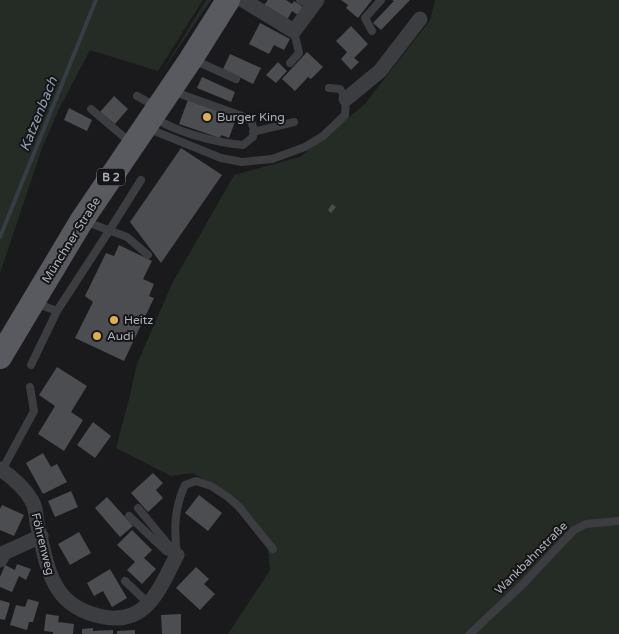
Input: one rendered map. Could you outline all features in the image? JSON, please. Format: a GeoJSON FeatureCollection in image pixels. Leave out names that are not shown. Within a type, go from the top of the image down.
{"type":"FeatureCollection","features":[{"type":"Feature","properties":{"kind":"main road","name":"Münchner Straße"},"geometry":{"type":"LineString","coordinates":[[0,358],[82,220],[191,59],[228,0]]}},
{"type":"Feature","properties":{"kind":"street"},"geometry":{"type":"LineString","coordinates":[[243,0],[294,31],[310,2]]}},
{"type":"Feature","properties":{"kind":"street"},"geometry":{"type":"LineString","coordinates":[[346,99],[380,71],[420,19]]}},
{"type":"Feature","properties":{"kind":"street","name":"Föhrenweg"},"geometry":{"type":"LineString","coordinates":[[1,470],[18,485],[33,503],[50,577],[66,596],[86,613],[106,618],[124,619],[136,614],[150,604],[178,555]]}},
{"type":"Feature","properties":{"kind":"street"},"geometry":{"type":"LineString","coordinates":[[0,560],[4,553],[41,536]]}},
{"type":"Feature","properties":{"kind":"lane"},"geometry":{"type":"LineString","coordinates":[[372,31],[365,18],[381,0]]}},
{"type":"Feature","properties":{"kind":"lane"},"geometry":{"type":"LineString","coordinates":[[290,64],[299,52],[294,31]]}},
{"type":"Feature","properties":{"kind":"lane"},"geometry":{"type":"LineString","coordinates":[[191,59],[236,79]]}},
{"type":"Feature","properties":{"kind":"lane"},"geometry":{"type":"LineString","coordinates":[[137,96],[151,117],[221,158],[242,162],[272,159],[305,147],[323,136],[344,115],[346,99],[340,89],[329,88]]}},
{"type":"Feature","properties":{"kind":"lane"},"geometry":{"type":"LineString","coordinates":[[91,109],[151,117],[245,117],[251,121],[253,138],[243,146],[225,144],[174,128],[151,117]]}},
{"type":"Feature","properties":{"kind":"lane"},"geometry":{"type":"LineString","coordinates":[[253,132],[294,122]]}},
{"type":"Feature","properties":{"kind":"lane"},"geometry":{"type":"LineString","coordinates":[[31,365],[57,311],[110,231],[140,180]]}},
{"type":"Feature","properties":{"kind":"lane"},"geometry":{"type":"LineString","coordinates":[[82,220],[127,237],[148,254]]}},
{"type":"Feature","properties":{"kind":"lane"},"geometry":{"type":"LineString","coordinates":[[32,302],[57,311]]}},
{"type":"Feature","properties":{"kind":"lane"},"geometry":{"type":"LineString","coordinates":[[1,470],[34,411],[30,387]]}},
{"type":"Feature","properties":{"kind":"lane"},"geometry":{"type":"LineString","coordinates":[[178,555],[174,536],[180,495],[184,485],[196,481],[211,486],[228,497],[239,507],[273,549]]}},
{"type":"Feature","properties":{"kind":"lane"},"geometry":{"type":"LineString","coordinates":[[138,508],[178,555]]}},
{"type":"Feature","properties":{"kind":"lane"},"geometry":{"type":"LineString","coordinates":[[128,516],[166,551],[178,555]]}},
{"type":"Feature","properties":{"kind":"lane","name":"Wankbahnstraße"},"geometry":{"type":"LineString","coordinates":[[470,634],[522,585],[574,530],[586,524],[619,521]]}},
{"type":"Feature","properties":{"kind":"lane"},"geometry":{"type":"LineString","coordinates":[[125,581],[150,604]]}},
{"type":"Feature","properties":{"kind":"shaded area"},"geometry":{"type":"Polygon","coordinates":[[[0,0],[203,0],[158,71],[90,50],[59,109],[42,148],[0,273],[0,0]]]}},
{"type":"Feature","properties":{"kind":"shaded area"},"geometry":{"type":"Polygon","coordinates":[[[206,0],[211,0],[158,78],[206,0]]]}},
{"type":"Feature","properties":{"kind":"shaded area"},"geometry":{"type":"Polygon","coordinates":[[[435,0],[619,0],[619,634],[228,634],[270,570],[268,550],[236,499],[193,473],[171,476],[116,448],[137,364],[172,284],[234,175],[300,157],[365,104],[430,20],[435,0]]]}},
{"type":"Feature","properties":{"kind":"building"},"geometry":{"type":"Polygon","coordinates":[[[268,0],[286,0],[292,4],[294,1],[303,7],[298,15],[292,11],[287,20],[264,5],[268,0]]]}},
{"type":"Feature","properties":{"kind":"building"},"geometry":{"type":"Polygon","coordinates":[[[341,0],[372,0],[358,18],[346,8],[348,5],[341,0]]]}},
{"type":"Feature","properties":{"kind":"building"},"geometry":{"type":"Polygon","coordinates":[[[392,0],[410,0],[381,30],[373,23],[394,1],[392,0]]]}},
{"type":"Feature","properties":{"kind":"building"},"geometry":{"type":"Polygon","coordinates":[[[260,23],[290,39],[284,50],[274,45],[269,54],[249,44],[260,23]]]}},
{"type":"Feature","properties":{"kind":"building"},"geometry":{"type":"Polygon","coordinates":[[[351,26],[368,44],[354,58],[359,62],[351,70],[341,59],[347,52],[336,41],[351,26]]]}},
{"type":"Feature","properties":{"kind":"building"},"geometry":{"type":"Polygon","coordinates":[[[307,52],[323,67],[311,79],[308,77],[295,91],[282,79],[307,52]]]}},
{"type":"Feature","properties":{"kind":"building"},"geometry":{"type":"Polygon","coordinates":[[[230,54],[261,68],[253,84],[223,69],[230,54]]]}},
{"type":"Feature","properties":{"kind":"building"},"geometry":{"type":"Polygon","coordinates":[[[278,62],[287,71],[276,83],[266,75],[278,62]]]}},
{"type":"Feature","properties":{"kind":"building"},"geometry":{"type":"Polygon","coordinates":[[[202,77],[235,92],[231,102],[197,88],[202,77]]]}},
{"type":"Feature","properties":{"kind":"building"},"geometry":{"type":"Polygon","coordinates":[[[114,96],[128,109],[115,124],[100,112],[114,96]]]}},
{"type":"Feature","properties":{"kind":"building","name":"Burger King"},"geometry":{"type":"Polygon","coordinates":[[[189,97],[231,112],[229,116],[236,119],[229,138],[221,135],[220,138],[179,124],[189,97]]]}},
{"type":"Feature","properties":{"kind":"building"},"geometry":{"type":"Polygon","coordinates":[[[69,108],[92,120],[87,131],[64,120],[69,108]]]}},
{"type":"Feature","properties":{"kind":"building"},"geometry":{"type":"Polygon","coordinates":[[[181,148],[222,175],[161,263],[130,222],[181,148]]]}},
{"type":"Feature","properties":{"kind":"building"},"geometry":{"type":"Polygon","coordinates":[[[332,204],[336,207],[331,213],[328,210],[332,204]]]}},
{"type":"Feature","properties":{"kind":"building","name":"Heitz"},"geometry":{"type":"Polygon","coordinates":[[[119,245],[152,261],[143,279],[154,284],[149,296],[154,298],[124,361],[75,338],[93,302],[85,296],[106,253],[114,256],[119,245]]]}},
{"type":"Feature","properties":{"kind":"building"},"geometry":{"type":"Polygon","coordinates":[[[57,367],[87,386],[71,412],[83,420],[64,451],[38,434],[55,406],[39,395],[57,367]]]}},
{"type":"Feature","properties":{"kind":"building"},"geometry":{"type":"Polygon","coordinates":[[[93,422],[111,436],[95,458],[77,445],[93,422]]]}},
{"type":"Feature","properties":{"kind":"building"},"geometry":{"type":"Polygon","coordinates":[[[43,453],[51,467],[57,464],[67,482],[43,494],[26,463],[43,453]]]}},
{"type":"Feature","properties":{"kind":"building"},"geometry":{"type":"Polygon","coordinates":[[[153,473],[163,483],[156,490],[163,498],[148,512],[131,493],[153,473]]]}},
{"type":"Feature","properties":{"kind":"building"},"geometry":{"type":"Polygon","coordinates":[[[71,491],[78,507],[55,517],[48,501],[71,491]]]}},
{"type":"Feature","properties":{"kind":"building"},"geometry":{"type":"Polygon","coordinates":[[[199,495],[222,513],[208,531],[185,513],[199,495]]]}},
{"type":"Feature","properties":{"kind":"building"},"geometry":{"type":"Polygon","coordinates":[[[107,497],[133,526],[120,537],[95,508],[107,497]]]}},
{"type":"Feature","properties":{"kind":"building"},"geometry":{"type":"Polygon","coordinates":[[[2,505],[24,515],[14,536],[0,530],[0,509],[2,505]]]}},
{"type":"Feature","properties":{"kind":"building"},"geometry":{"type":"Polygon","coordinates":[[[132,530],[152,550],[144,558],[156,569],[142,584],[127,570],[135,562],[117,545],[132,530]]]}},
{"type":"Feature","properties":{"kind":"building"},"geometry":{"type":"Polygon","coordinates":[[[79,532],[91,553],[70,565],[58,544],[79,532]]]}},
{"type":"Feature","properties":{"kind":"building"},"geometry":{"type":"Polygon","coordinates":[[[17,564],[31,569],[26,580],[19,576],[12,592],[0,587],[0,577],[5,565],[15,570],[17,564]]]}},
{"type":"Feature","properties":{"kind":"building"},"geometry":{"type":"Polygon","coordinates":[[[196,567],[209,579],[204,584],[215,594],[200,610],[176,588],[196,567]]]}},
{"type":"Feature","properties":{"kind":"building"},"geometry":{"type":"Polygon","coordinates":[[[110,569],[127,598],[112,607],[103,591],[94,596],[87,583],[110,569]]]}},
{"type":"Feature","properties":{"kind":"building"},"geometry":{"type":"Polygon","coordinates":[[[28,599],[39,602],[33,622],[29,622],[27,630],[10,625],[16,605],[25,607],[28,599]]]}},
{"type":"Feature","properties":{"kind":"building"},"geometry":{"type":"Polygon","coordinates":[[[0,600],[10,603],[5,620],[0,619],[0,600]]]}},
{"type":"Feature","properties":{"kind":"building"},"geometry":{"type":"Polygon","coordinates":[[[46,614],[59,616],[58,622],[74,624],[73,634],[53,634],[53,632],[44,631],[46,614]]]}},
{"type":"Feature","properties":{"kind":"building"},"geometry":{"type":"Polygon","coordinates":[[[181,614],[181,634],[162,634],[161,615],[181,614]]]}},
{"type":"Feature","properties":{"kind":"building"},"geometry":{"type":"Polygon","coordinates":[[[93,628],[93,631],[113,630],[113,634],[82,634],[82,629],[93,628]]]}},
{"type":"Feature","properties":{"kind":"building"},"geometry":{"type":"Polygon","coordinates":[[[135,630],[135,634],[117,634],[117,631],[135,630]]]}},
{"type":"Feature","properties":{"kind":"waterway","name":"Katzenbach"},"geometry":{"type":"LineString","coordinates":[[0,237],[96,0]]}},
{"type":"Feature","properties":{"kind":"place","name":"Burger King"},"geometry":{"type":"Point","coordinates":[207,117]}},
{"type":"Feature","properties":{"kind":"place","name":"Heitz"},"geometry":{"type":"Point","coordinates":[114,320]}},
{"type":"Feature","properties":{"kind":"place","name":"Audi"},"geometry":{"type":"Point","coordinates":[97,336]}}]}
